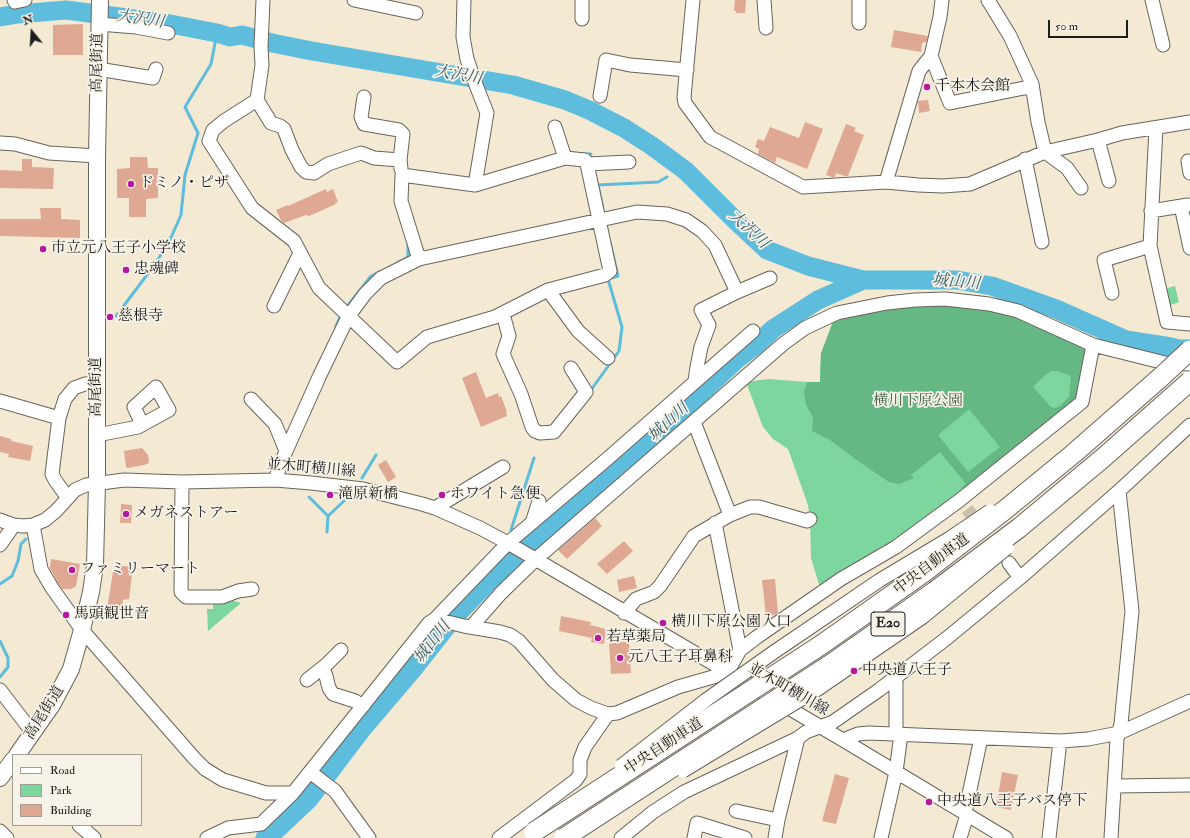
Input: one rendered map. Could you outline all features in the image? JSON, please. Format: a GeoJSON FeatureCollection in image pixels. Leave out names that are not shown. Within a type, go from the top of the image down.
{"type":"FeatureCollection","features":[{"type":"Feature","properties":{"kind":"highway","name":"中央自動車道"},"geometry":{"type":"LineString","coordinates":[[534,832],[820,645],[923,573],[1074,454],[1190,350]]}},
{"type":"Feature","properties":{"kind":"highway","name":"中央自動車道"},"geometry":{"type":"LineString","coordinates":[[565,838],[831,664],[935,592],[1019,528],[1104,458],[1190,381]]}},
{"type":"Feature","properties":{"kind":"main road","name":"高尾街道"},"geometry":{"type":"LineString","coordinates":[[19,754],[52,705],[71,669],[91,592],[95,564],[97,483],[96,156],[100,0]]}},
{"type":"Feature","properties":{"kind":"main road","name":"高尾街道"},"geometry":{"type":"LineString","coordinates":[[0,778],[12,763]]}},
{"type":"Feature","properties":{"kind":"street"},"geometry":{"type":"LineString","coordinates":[[14,0],[15,2],[25,0]]}},
{"type":"Feature","properties":{"kind":"street"},"geometry":{"type":"LineString","coordinates":[[263,0],[261,47],[262,65],[257,100],[271,123],[284,129],[301,168],[306,172],[314,173],[328,164],[361,153],[374,158],[400,160]]}},
{"type":"Feature","properties":{"kind":"street"},"geometry":{"type":"LineString","coordinates":[[354,0],[416,13]]}},
{"type":"Feature","properties":{"kind":"street"},"geometry":{"type":"LineString","coordinates":[[464,0],[463,36],[468,62],[487,113],[475,185]]}},
{"type":"Feature","properties":{"kind":"street"},"geometry":{"type":"LineString","coordinates":[[582,0],[582,19]]}},
{"type":"Feature","properties":{"kind":"street"},"geometry":{"type":"LineString","coordinates":[[693,0],[684,97],[685,103],[710,137],[803,188],[886,182],[943,186],[970,184],[1025,159],[1045,152],[1122,133],[1190,122]]}},
{"type":"Feature","properties":{"kind":"street"},"geometry":{"type":"LineString","coordinates":[[764,0],[766,28]]}},
{"type":"Feature","properties":{"kind":"street"},"geometry":{"type":"LineString","coordinates":[[859,0],[859,23]]}},
{"type":"Feature","properties":{"kind":"street"},"geometry":{"type":"LineString","coordinates":[[886,182],[919,71],[931,56],[940,17],[942,0]]}},
{"type":"Feature","properties":{"kind":"street"},"geometry":{"type":"LineString","coordinates":[[988,0],[1010,36],[1032,84],[1038,122],[1045,152],[1067,168],[1081,188]]}},
{"type":"Feature","properties":{"kind":"street"},"geometry":{"type":"LineString","coordinates":[[1152,0],[1163,45]]}},
{"type":"Feature","properties":{"kind":"street"},"geometry":{"type":"LineString","coordinates":[[99,21],[168,33]]}},
{"type":"Feature","properties":{"kind":"street"},"geometry":{"type":"LineString","coordinates":[[931,56],[950,103],[1024,88],[1032,88]]}},
{"type":"Feature","properties":{"kind":"street"},"geometry":{"type":"LineString","coordinates":[[600,96],[606,60],[630,65],[687,70]]}},
{"type":"Feature","properties":{"kind":"street"},"geometry":{"type":"LineString","coordinates":[[98,69],[153,78],[156,69]]}},
{"type":"Feature","properties":{"kind":"street"},"geometry":{"type":"LineString","coordinates":[[364,97],[360,117],[364,124],[399,130],[403,134],[400,160],[402,175],[401,201],[419,259]]}},
{"type":"Feature","properties":{"kind":"street"},"geometry":{"type":"LineString","coordinates":[[257,100],[212,130],[209,141],[252,208],[294,241],[319,288],[396,362],[427,336],[503,314],[548,290],[605,275],[610,271],[586,160],[565,158],[475,185],[402,175]]}},
{"type":"Feature","properties":{"kind":"street"},"geometry":{"type":"LineString","coordinates":[[555,127],[565,158]]}},
{"type":"Feature","properties":{"kind":"street"},"geometry":{"type":"LineString","coordinates":[[1156,128],[1150,246],[1167,322],[1190,324]]}},
{"type":"Feature","properties":{"kind":"street"},"geometry":{"type":"LineString","coordinates":[[1098,140],[1109,181]]}},
{"type":"Feature","properties":{"kind":"street"},"geometry":{"type":"LineString","coordinates":[[0,143],[15,144],[49,153],[96,156]]}},
{"type":"Feature","properties":{"kind":"street"},"geometry":{"type":"LineString","coordinates":[[1025,159],[1042,242]]}},
{"type":"Feature","properties":{"kind":"street"},"geometry":{"type":"LineString","coordinates":[[587,164],[630,162]]}},
{"type":"Feature","properties":{"kind":"street"},"geometry":{"type":"LineString","coordinates":[[1151,211],[1186,205],[1190,248]]}},
{"type":"Feature","properties":{"kind":"street"},"geometry":{"type":"LineString","coordinates":[[275,480],[286,451],[320,375],[348,317],[364,294],[381,278],[419,259],[637,212],[654,212],[667,214],[686,220],[702,231],[715,245],[737,292]]}},
{"type":"Feature","properties":{"kind":"street"},"geometry":{"type":"LineString","coordinates":[[1112,293],[1104,260],[1150,246]]}},
{"type":"Feature","properties":{"kind":"street"},"geometry":{"type":"LineString","coordinates":[[274,306],[300,253]]}},
{"type":"Feature","properties":{"kind":"street"},"geometry":{"type":"LineString","coordinates":[[695,381],[701,347],[709,325],[701,310],[770,278]]}},
{"type":"Feature","properties":{"kind":"street"},"geometry":{"type":"LineString","coordinates":[[548,290],[578,331],[608,358]]}},
{"type":"Feature","properties":{"kind":"street"},"geometry":{"type":"LineString","coordinates":[[467,627],[534,559],[793,335],[818,321],[837,313],[887,303],[929,300],[966,301],[989,304],[1018,312],[1045,322],[1093,345],[1165,363],[1190,364]]}},
{"type":"Feature","properties":{"kind":"street"},"geometry":{"type":"LineString","coordinates":[[503,314],[509,336],[504,354],[521,394],[532,427],[536,431],[540,433],[554,432],[586,392],[571,368]]}},
{"type":"Feature","properties":{"kind":"street"},"geometry":{"type":"LineString","coordinates":[[207,838],[228,828],[261,824],[293,794],[312,773],[429,623],[438,620],[532,523],[753,331]]}},
{"type":"Feature","properties":{"kind":"street"},"geometry":{"type":"LineString","coordinates":[[438,620],[510,635],[519,641],[553,680],[576,700],[591,708],[608,714],[623,711],[678,687],[727,673],[740,650],[841,579],[896,547],[964,504],[1082,402],[1093,345]]}},
{"type":"Feature","properties":{"kind":"street"},"geometry":{"type":"LineString","coordinates":[[67,497],[52,474],[59,418],[65,400],[74,388],[85,384],[96,383]]}},
{"type":"Feature","properties":{"kind":"street"},"geometry":{"type":"LineString","coordinates":[[251,399],[275,424],[286,451]]}},
{"type":"Feature","properties":{"kind":"street"},"geometry":{"type":"LineString","coordinates":[[0,401],[59,418]]}},
{"type":"Feature","properties":{"kind":"street"},"geometry":{"type":"LineString","coordinates":[[694,422],[730,515]]}},
{"type":"Feature","properties":{"kind":"street"},"geometry":{"type":"LineString","coordinates":[[97,436],[138,427],[142,424]]}},
{"type":"Feature","properties":{"kind":"street"},"geometry":{"type":"LineString","coordinates":[[621,838],[653,812],[684,792],[798,738],[818,726],[832,722],[896,677],[947,638],[1020,578],[1120,491],[1190,425]]}},
{"type":"Feature","properties":{"kind":"street"},"geometry":{"type":"LineString","coordinates":[[435,508],[503,467]]}},
{"type":"Feature","properties":{"kind":"street","name":"並木町横川線"},"geometry":{"type":"LineString","coordinates":[[33,525],[45,520],[56,511],[67,497],[75,490],[86,485],[124,480],[182,482],[275,480],[363,489],[435,508],[480,528],[510,544]]}},
{"type":"Feature","properties":{"kind":"street"},"geometry":{"type":"LineString","coordinates":[[182,482],[181,592],[186,597],[217,591],[222,597],[238,591],[252,589]]}},
{"type":"Feature","properties":{"kind":"street"},"geometry":{"type":"LineString","coordinates":[[1111,838],[1118,739],[1132,611],[1120,491]]}},
{"type":"Feature","properties":{"kind":"street"},"geometry":{"type":"LineString","coordinates":[[532,523],[538,501]]}},
{"type":"Feature","properties":{"kind":"street"},"geometry":{"type":"LineString","coordinates":[[624,612],[636,599],[654,592],[660,586],[694,536],[730,515],[750,507],[759,507],[807,521],[810,520]]}},
{"type":"Feature","properties":{"kind":"street"},"geometry":{"type":"LineString","coordinates":[[0,520],[14,525],[33,525],[41,569],[52,588],[82,630],[205,769],[223,780],[266,793],[293,794]]}},
{"type":"Feature","properties":{"kind":"street"},"geometry":{"type":"LineString","coordinates":[[715,523],[740,650]]}},
{"type":"Feature","properties":{"kind":"street"},"geometry":{"type":"LineString","coordinates":[[0,545],[14,525]]}},
{"type":"Feature","properties":{"kind":"street"},"geometry":{"type":"LineString","coordinates":[[510,544],[534,559]]}},
{"type":"Feature","properties":{"kind":"street","name":"並木町横川線"},"geometry":{"type":"LineString","coordinates":[[534,559],[843,740],[1006,838]]}},
{"type":"Feature","properties":{"kind":"street"},"geometry":{"type":"LineString","coordinates":[[1010,563],[1020,578]]}},
{"type":"Feature","properties":{"kind":"street"},"geometry":{"type":"LineString","coordinates":[[307,680],[323,668],[341,650]]}},
{"type":"Feature","properties":{"kind":"street"},"geometry":{"type":"LineString","coordinates":[[323,668],[329,688],[333,694],[355,701],[363,706]]}},
{"type":"Feature","properties":{"kind":"street"},"geometry":{"type":"LineString","coordinates":[[881,838],[896,772],[898,734],[896,677]]}},
{"type":"Feature","properties":{"kind":"street"},"geometry":{"type":"LineString","coordinates":[[0,690],[33,733]]}},
{"type":"Feature","properties":{"kind":"street"},"geometry":{"type":"LineString","coordinates":[[843,740],[863,733],[1060,741],[1088,739],[1119,733],[1190,700]]}},
{"type":"Feature","properties":{"kind":"street"},"geometry":{"type":"LineString","coordinates":[[499,838],[576,780],[580,774],[580,760],[585,747],[608,714]]}},
{"type":"Feature","properties":{"kind":"street"},"geometry":{"type":"LineString","coordinates":[[775,838],[798,738]]}},
{"type":"Feature","properties":{"kind":"street"},"geometry":{"type":"LineString","coordinates":[[960,838],[981,738]]}},
{"type":"Feature","properties":{"kind":"street"},"geometry":{"type":"LineString","coordinates":[[1049,838],[1060,741]]}},
{"type":"Feature","properties":{"kind":"street"},"geometry":{"type":"LineString","coordinates":[[312,773],[333,789],[369,838]]}},
{"type":"Feature","properties":{"kind":"street"},"geometry":{"type":"LineString","coordinates":[[1115,786],[1190,785]]}},
{"type":"Feature","properties":{"kind":"street"},"geometry":{"type":"LineString","coordinates":[[736,811],[778,820]]}},
{"type":"Feature","properties":{"kind":"street"},"geometry":{"type":"LineString","coordinates":[[694,838],[697,823],[744,838]]}},
{"type":"Feature","properties":{"kind":"street"},"geometry":{"type":"LineString","coordinates":[[80,826],[94,838]]}},
{"type":"Feature","properties":{"kind":"street"},"geometry":{"type":"LineString","coordinates":[[0,831],[7,838]]}},
{"type":"Feature","properties":{"kind":"green space"},"geometry":{"type":"Polygon","coordinates":[[[1175,286],[1179,302],[1168,306],[1164,289],[1175,286]]]}},
{"type":"Feature","properties":{"kind":"green space","name":"横川下原公園"},"geometry":{"type":"Polygon","coordinates":[[[921,303],[1004,312],[1044,327],[1081,390],[958,495],[900,536],[839,574],[820,588],[811,558],[810,519],[808,505],[788,449],[773,439],[763,427],[746,382],[768,379],[820,383],[821,353],[921,303]]]}},
{"type":"Feature","properties":{"kind":"green space","name":"横川下原公園"},"geometry":{"type":"Polygon","coordinates":[[[920,305],[949,305],[978,308],[1025,321],[1088,348],[1077,400],[963,491],[961,488],[966,484],[940,452],[911,475],[914,478],[899,484],[889,482],[830,440],[812,431],[813,417],[806,405],[804,392],[807,382],[820,382],[821,353],[834,319],[891,308],[920,305]],[[1051,371],[1033,387],[1051,407],[1055,408],[1060,406],[1069,397],[1071,376],[1057,371],[1051,371]],[[969,409],[938,435],[968,472],[1000,447],[969,409]]]}},
{"type":"Feature","properties":{"kind":"green space"},"geometry":{"type":"Polygon","coordinates":[[[213,597],[222,597],[241,603],[208,631],[207,609],[213,609],[213,597]]]}},
{"type":"Feature","properties":{"kind":"building"},"geometry":{"type":"Polygon","coordinates":[[[735,0],[746,0],[745,13],[736,13],[736,11],[734,11],[735,0]]]}},
{"type":"Feature","properties":{"kind":"building"},"geometry":{"type":"Polygon","coordinates":[[[83,24],[83,55],[53,55],[53,25],[83,24]]]}},
{"type":"Feature","properties":{"kind":"building"},"geometry":{"type":"Polygon","coordinates":[[[894,30],[928,36],[926,42],[922,43],[921,52],[891,47],[894,30]]]}},
{"type":"Feature","properties":{"kind":"building"},"geometry":{"type":"Polygon","coordinates":[[[928,100],[930,111],[919,113],[918,101],[928,100]]]}},
{"type":"Feature","properties":{"kind":"building"},"geometry":{"type":"Polygon","coordinates":[[[805,122],[823,129],[807,169],[777,157],[775,163],[758,154],[759,149],[755,147],[758,139],[764,141],[770,127],[799,138],[805,122]]]}},
{"type":"Feature","properties":{"kind":"building"},"geometry":{"type":"Polygon","coordinates":[[[846,124],[856,128],[854,131],[864,135],[848,176],[836,173],[835,177],[832,177],[826,175],[846,124]]]}},
{"type":"Feature","properties":{"kind":"building"},"geometry":{"type":"Polygon","coordinates":[[[130,157],[147,157],[148,168],[158,168],[158,198],[146,199],[146,217],[129,217],[129,198],[117,198],[117,169],[130,168],[130,157]]]}},
{"type":"Feature","properties":{"kind":"building"},"geometry":{"type":"Polygon","coordinates":[[[22,159],[32,159],[32,167],[54,168],[53,189],[0,188],[0,170],[22,171],[22,159]]]}},
{"type":"Feature","properties":{"kind":"building"},"geometry":{"type":"Polygon","coordinates":[[[326,189],[327,192],[333,189],[338,202],[335,203],[336,204],[309,216],[306,215],[284,223],[281,220],[276,210],[326,189]]]}},
{"type":"Feature","properties":{"kind":"building"},"geometry":{"type":"Polygon","coordinates":[[[40,208],[61,208],[61,219],[80,220],[80,238],[0,236],[0,219],[41,219],[40,208]]]}},
{"type":"Feature","properties":{"kind":"building"},"geometry":{"type":"Polygon","coordinates":[[[476,372],[486,398],[498,393],[499,397],[501,396],[507,412],[507,416],[481,427],[462,378],[476,372]]]}},
{"type":"Feature","properties":{"kind":"building"},"geometry":{"type":"Polygon","coordinates":[[[0,436],[11,439],[11,441],[33,446],[30,461],[8,457],[9,454],[0,452],[0,436]]]}},
{"type":"Feature","properties":{"kind":"building"},"geometry":{"type":"Polygon","coordinates":[[[142,448],[148,455],[149,463],[128,468],[126,467],[124,451],[142,448]]]}},
{"type":"Feature","properties":{"kind":"building"},"geometry":{"type":"Polygon","coordinates":[[[386,460],[396,477],[388,482],[378,465],[386,460]]]}},
{"type":"Feature","properties":{"kind":"building","name":"メガネストアー"},"geometry":{"type":"Polygon","coordinates":[[[121,504],[132,505],[131,523],[120,523],[121,504]]]}},
{"type":"Feature","properties":{"kind":"building"},"geometry":{"type":"Polygon","coordinates":[[[595,518],[602,526],[567,559],[558,550],[595,518]]]}},
{"type":"Feature","properties":{"kind":"building"},"geometry":{"type":"Polygon","coordinates":[[[624,541],[633,551],[607,574],[597,564],[624,541]]]}},
{"type":"Feature","properties":{"kind":"building"},"geometry":{"type":"Polygon","coordinates":[[[51,559],[80,564],[76,586],[71,589],[62,589],[50,568],[51,559]]]}},
{"type":"Feature","properties":{"kind":"building"},"geometry":{"type":"Polygon","coordinates":[[[114,565],[133,567],[129,599],[123,600],[121,612],[107,610],[114,565]]]}},
{"type":"Feature","properties":{"kind":"building"},"geometry":{"type":"Polygon","coordinates":[[[634,576],[637,588],[619,592],[617,580],[634,576]]]}},
{"type":"Feature","properties":{"kind":"building"},"geometry":{"type":"Polygon","coordinates":[[[775,579],[778,613],[775,615],[766,616],[762,580],[775,579]]]}},
{"type":"Feature","properties":{"kind":"building"},"geometry":{"type":"Polygon","coordinates":[[[561,616],[591,622],[590,625],[606,629],[604,644],[591,642],[592,638],[559,631],[561,616]]]}},
{"type":"Feature","properties":{"kind":"building","name":"元八王子耳鼻科"},"geometry":{"type":"Polygon","coordinates":[[[609,642],[629,642],[631,673],[611,674],[609,642]]]}},
{"type":"Feature","properties":{"kind":"building"},"geometry":{"type":"Polygon","coordinates":[[[1002,772],[1018,775],[1011,810],[996,807],[1002,772]]]}},
{"type":"Feature","properties":{"kind":"building"},"geometry":{"type":"Polygon","coordinates":[[[835,774],[849,778],[836,824],[822,821],[835,774]]]}},
{"type":"Feature","properties":{"kind":"waterway","name":"大沢川"},"geometry":{"type":"LineString","coordinates":[[0,17],[66,10],[165,23],[230,37],[242,35],[312,51],[513,85],[565,100],[589,110],[624,128],[686,171],[767,250],[808,266],[863,280]]}},
{"type":"Feature","properties":{"kind":"waterway"},"geometry":{"type":"LineString","coordinates":[[116,316],[153,267],[169,242],[181,215],[185,175],[198,133],[185,107],[211,64],[217,33]]}},
{"type":"Feature","properties":{"kind":"waterway"},"geometry":{"type":"LineString","coordinates":[[583,154],[591,154]]}},
{"type":"Feature","properties":{"kind":"waterway","name":"大沢川"},"geometry":{"type":"LineString","coordinates":[[676,172],[683,169]]}},
{"type":"Feature","properties":{"kind":"waterway"},"geometry":{"type":"LineString","coordinates":[[603,209],[598,185],[658,182],[667,177]]}},
{"type":"Feature","properties":{"kind":"waterway"},"geometry":{"type":"LineString","coordinates":[[591,390],[619,351],[622,327],[608,279],[618,276],[610,242]]}},
{"type":"Feature","properties":{"kind":"waterway"},"geometry":{"type":"LineString","coordinates":[[397,263],[408,257],[408,243]]}},
{"type":"Feature","properties":{"kind":"waterway"},"geometry":{"type":"LineString","coordinates":[[346,308],[371,276],[379,272]]}},
{"type":"Feature","properties":{"kind":"waterway","name":"城山川"},"geometry":{"type":"LineString","coordinates":[[265,838],[274,832],[309,799],[362,729],[413,669],[454,617],[491,579],[635,455],[736,360],[756,345],[773,329],[818,300],[863,280],[957,280],[992,286],[1056,309],[1126,340],[1179,349],[1190,349]]}},
{"type":"Feature","properties":{"kind":"waterway"},"geometry":{"type":"LineString","coordinates":[[336,326],[341,315]]}},
{"type":"Feature","properties":{"kind":"waterway"},"geometry":{"type":"LineString","coordinates":[[362,478],[376,455]]}},
{"type":"Feature","properties":{"kind":"waterway"},"geometry":{"type":"LineString","coordinates":[[511,530],[534,458]]}},
{"type":"Feature","properties":{"kind":"waterway"},"geometry":{"type":"LineString","coordinates":[[309,497],[328,516],[344,501]]}},
{"type":"Feature","properties":{"kind":"waterway"},"geometry":{"type":"LineString","coordinates":[[327,532],[328,516]]}},
{"type":"Feature","properties":{"kind":"waterway"},"geometry":{"type":"LineString","coordinates":[[0,584],[12,576],[18,561],[21,544],[26,539]]}},
{"type":"Feature","properties":{"kind":"waterway"},"geometry":{"type":"LineString","coordinates":[[0,641],[8,658],[8,667],[0,677]]}},
{"type":"Feature","properties":{"kind":"tunnel"},"geometry":{"type":"LineString","coordinates":[[967,509],[1000,551]]}},
{"type":"Feature","properties":{"kind":"place","name":"千本木会館"},"geometry":{"type":"Point","coordinates":[927,87]}},
{"type":"Feature","properties":{"kind":"place","name":"ドミノ・ピザ"},"geometry":{"type":"Point","coordinates":[131,184]}},
{"type":"Feature","properties":{"kind":"place","name":"市立元八王子小学校"},"geometry":{"type":"Point","coordinates":[43,249]}},
{"type":"Feature","properties":{"kind":"place","name":"忠魂碑"},"geometry":{"type":"Point","coordinates":[126,270]}},
{"type":"Feature","properties":{"kind":"place","name":"慈根寺"},"geometry":{"type":"Point","coordinates":[110,317]}},
{"type":"Feature","properties":{"kind":"place","name":"滝原新橋"},"geometry":{"type":"Point","coordinates":[330,495]}},
{"type":"Feature","properties":{"kind":"place","name":"ホワイト急便"},"geometry":{"type":"Point","coordinates":[442,495]}},
{"type":"Feature","properties":{"kind":"place","name":"メガネストアー"},"geometry":{"type":"Point","coordinates":[126,514]}},
{"type":"Feature","properties":{"kind":"place","name":"ファミリーマート"},"geometry":{"type":"Point","coordinates":[72,570]}},
{"type":"Feature","properties":{"kind":"place","name":"馬頭観世音"},"geometry":{"type":"Point","coordinates":[66,615]}},
{"type":"Feature","properties":{"kind":"place","name":"横川下原公園入口"},"geometry":{"type":"Point","coordinates":[663,623]}},
{"type":"Feature","properties":{"kind":"place","name":"若草薬局"},"geometry":{"type":"Point","coordinates":[598,638]}},
{"type":"Feature","properties":{"kind":"place","name":"元八王子耳鼻科"},"geometry":{"type":"Point","coordinates":[620,658]}},
{"type":"Feature","properties":{"kind":"place","name":"中央道八王子"},"geometry":{"type":"Point","coordinates":[854,671]}},
{"type":"Feature","properties":{"kind":"place","name":"中央道八王子バス停下"},"geometry":{"type":"Point","coordinates":[929,802]}}]}
